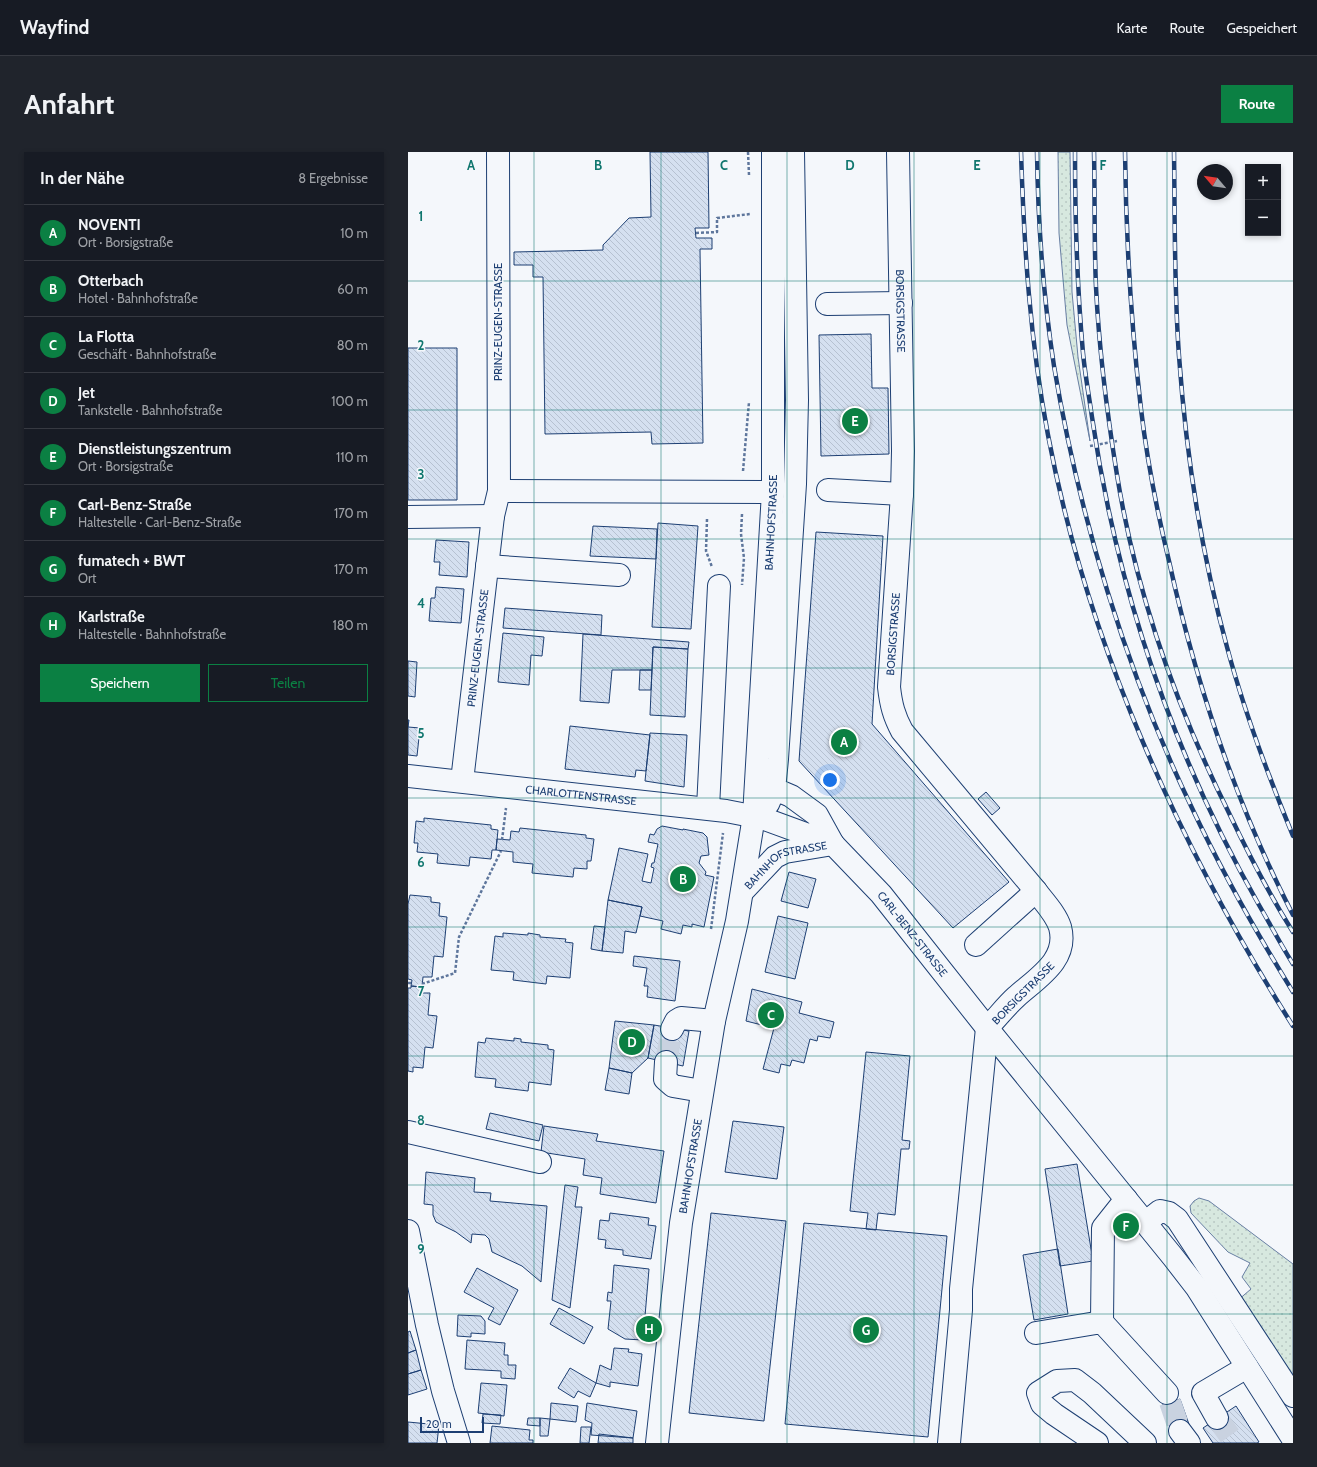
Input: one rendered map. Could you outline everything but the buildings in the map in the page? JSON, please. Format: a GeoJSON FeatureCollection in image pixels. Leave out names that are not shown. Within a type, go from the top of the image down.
{"type":"FeatureCollection","features":[{"type":"Feature","properties":{"kind":"street","name":"PRINZ-EUGEN-STRASSE"},"geometry":{"type":"LineString","coordinates":[[462,781],[493,516],[499,491],[498,152]]}},
{"type":"Feature","properties":{"kind":"street","name":"BAHNHOFSTRASSE"},"geometry":{"type":"LineString","coordinates":[[657,1443],[681,1223],[702,1091],[714,1021],[737,921],[756,821],[765,788],[773,492],[773,152]]}},
{"type":"Feature","properties":{"kind":"street"},"geometry":{"type":"LineString","coordinates":[[765,788],[795,484],[796,400],[793,152]]}},
{"type":"Feature","properties":{"kind":"street","name":"BORSIGSTRASSE"},"geometry":{"type":"LineString","coordinates":[[898,152],[903,451],[902,494],[889,687],[891,703],[895,717],[902,731],[1036,891],[1055,916],[1060,927],[1060,952],[1052,966],[1015,998],[987,1028]]}},
{"type":"Feature","properties":{"kind":"street"},"geometry":{"type":"LineString","coordinates":[[827,304],[901,303]]}},
{"type":"Feature","properties":{"kind":"street"},"geometry":{"type":"LineString","coordinates":[[828,490],[902,494]]}},
{"type":"Feature","properties":{"kind":"street"},"geometry":{"type":"LineString","coordinates":[[499,491],[773,492]]}},
{"type":"Feature","properties":{"kind":"street"},"geometry":{"type":"LineString","coordinates":[[408,516],[493,516]]}},
{"type":"Feature","properties":{"kind":"street"},"geometry":{"type":"LineString","coordinates":[[487,566],[619,575]]}},
{"type":"Feature","properties":{"kind":"street"},"geometry":{"type":"LineString","coordinates":[[708,808],[719,586]]}},
{"type":"Feature","properties":{"kind":"street","name":"CHARLOTTENSTRASSE"},"geometry":{"type":"LineString","coordinates":[[408,776],[708,808],[756,821]]}},
{"type":"Feature","properties":{"kind":"street","name":"CARL-BENZ-STRASSE"},"geometry":{"type":"LineString","coordinates":[[765,788],[791,796],[817,815],[832,844],[881,894],[929,952],[953,986],[1146,1222],[1197,1288],[1293,1439]]}},
{"type":"Feature","properties":{"kind":"street","name":"CARL-BENZ-STRASSE"},"geometry":{"type":"LineString","coordinates":[[756,821],[832,844]]}},
{"type":"Feature","properties":{"kind":"street","name":"BAHNHOFSTRASSE"},"geometry":{"type":"LineString","coordinates":[[742,892],[775,857],[785,852],[832,844]]}},
{"type":"Feature","properties":{"kind":"street"},"geometry":{"type":"LineString","coordinates":[[976,945],[1036,891]]}},
{"type":"Feature","properties":{"kind":"street"},"geometry":{"type":"LineString","coordinates":[[672,1028],[676,1021],[681,1018],[714,1021]]}},
{"type":"Feature","properties":{"kind":"street"},"geometry":{"type":"LineString","coordinates":[[949,1443],[961,1310],[960,1289],[987,1028]]}},
{"type":"Feature","properties":{"kind":"street"},"geometry":{"type":"LineString","coordinates":[[666,1062],[665,1079],[672,1086],[702,1091]]}},
{"type":"Feature","properties":{"kind":"street"},"geometry":{"type":"LineString","coordinates":[[408,1132],[540,1162]]}},
{"type":"Feature","properties":{"kind":"street"},"geometry":{"type":"LineString","coordinates":[[1126,1199],[1103,1228],[1102,1322],[1169,1398],[1203,1394],[1247,1367]]}},
{"type":"Feature","properties":{"kind":"street"},"geometry":{"type":"LineString","coordinates":[[1146,1222],[1160,1211],[1169,1213],[1177,1219],[1293,1396]]}},
{"type":"Feature","properties":{"kind":"street"},"geometry":{"type":"LineString","coordinates":[[408,1231],[443,1391],[459,1443]]}},
{"type":"Feature","properties":{"kind":"street"},"geometry":{"type":"LineString","coordinates":[[1036,1333],[1102,1322]]}},
{"type":"Feature","properties":{"kind":"street"},"geometry":{"type":"LineString","coordinates":[[1097,1443],[1054,1414],[1042,1404],[1038,1393],[1057,1381],[1075,1380],[1092,1393],[1145,1443]]}},
{"type":"Feature","properties":{"kind":"street"},"geometry":{"type":"LineString","coordinates":[[1203,1394],[1218,1418]]}},
{"type":"Feature","properties":{"kind":"path"},"geometry":{"type":"LineString","coordinates":[[696,233],[717,232],[717,218],[750,214]]}},
{"type":"Feature","properties":{"kind":"path"},"geometry":{"type":"LineString","coordinates":[[1090,446],[1117,441]]}},
{"type":"Feature","properties":{"kind":"path"},"geometry":{"type":"LineString","coordinates":[[707,519],[706,551],[719,586]]}},
{"type":"Feature","properties":{"kind":"path"},"geometry":{"type":"LineString","coordinates":[[502,840],[509,787]]}},
{"type":"Feature","properties":{"kind":"path"},"geometry":{"type":"LineString","coordinates":[[422,984],[455,973],[459,937],[501,851]]}},
{"type":"Feature","properties":{"kind":"shaded area"},"geometry":{"type":"Polygon","coordinates":[[[1058,152],[1070,152],[1072,292],[1078,357],[1090,441],[1067,325],[1059,233],[1058,152]]]}},
{"type":"Feature","properties":{"kind":"shaded area"},"geometry":{"type":"Polygon","coordinates":[[[1199,1198],[1209,1201],[1293,1264],[1293,1383],[1237,1301],[1251,1289],[1242,1277],[1250,1263],[1228,1252],[1191,1213],[1190,1206],[1199,1198]]]}},
{"type":"Feature","properties":{"kind":"tunnel"},"geometry":{"type":"LineString","coordinates":[[666,1062],[672,1029]]}},
{"type":"Feature","properties":{"kind":"tunnel"},"geometry":{"type":"LineString","coordinates":[[1170,1402],[1180,1431]]}},
{"type":"Feature","properties":{"kind":"tunnel"},"geometry":{"type":"LineString","coordinates":[[1217,1418],[1235,1443]]}},
{"type":"Feature","properties":{"kind":"railway"},"geometry":{"type":"LineString","coordinates":[[1021,152],[1026,259],[1032,329],[1042,400],[1065,513],[1087,590],[1113,666],[1143,742],[1176,816],[1213,888],[1252,958],[1293,1026]]}},
{"type":"Feature","properties":{"kind":"railway"},"geometry":{"type":"LineString","coordinates":[[1037,152],[1042,259],[1054,366],[1064,422],[1077,479],[1091,536],[1108,592],[1146,702],[1168,756],[1192,808],[1240,902],[1293,992]]}},
{"type":"Feature","properties":{"kind":"railway"},"geometry":{"type":"LineString","coordinates":[[1075,152],[1078,278],[1083,353],[1092,417],[1116,545],[1152,668],[1200,789],[1228,847],[1293,964]]}},
{"type":"Feature","properties":{"kind":"railway"},"geometry":{"type":"LineString","coordinates":[[1094,152],[1095,270],[1101,358],[1117,475],[1135,563],[1160,648],[1192,732],[1244,843],[1267,888],[1293,932]]}},
{"type":"Feature","properties":{"kind":"railway"},"geometry":{"type":"LineString","coordinates":[[1125,152],[1128,249],[1134,345],[1146,447],[1160,523],[1192,652],[1219,742],[1253,829],[1293,915]]}},
{"type":"Feature","properties":{"kind":"railway"},"geometry":{"type":"LineString","coordinates":[[1174,152],[1177,330],[1190,466],[1202,539],[1218,611],[1241,695],[1257,743],[1293,836]]}},
{"type":"Feature","properties":{"kind":"place","name":"Dienstleistungszentrum"},"geometry":{"type":"Point","coordinates":[855,421]}},
{"type":"Feature","properties":{"kind":"place","name":"NOVENTI"},"geometry":{"type":"Point","coordinates":[844,742]}},
{"type":"Feature","properties":{"kind":"place","name":"Otterbach"},"geometry":{"type":"Point","coordinates":[683,879]}},
{"type":"Feature","properties":{"kind":"place","name":"La Flotta"},"geometry":{"type":"Point","coordinates":[771,1015]}},
{"type":"Feature","properties":{"kind":"place","name":"Jet"},"geometry":{"type":"Point","coordinates":[632,1042]}},
{"type":"Feature","properties":{"kind":"place","name":"Carl-Benz-Straße"},"geometry":{"type":"Point","coordinates":[1126,1226]}},
{"type":"Feature","properties":{"kind":"place","name":"Karlstraße"},"geometry":{"type":"Point","coordinates":[649,1329]}},
{"type":"Feature","properties":{"kind":"place","name":"fumatech + BWT"},"geometry":{"type":"Point","coordinates":[866,1330]}}]}
